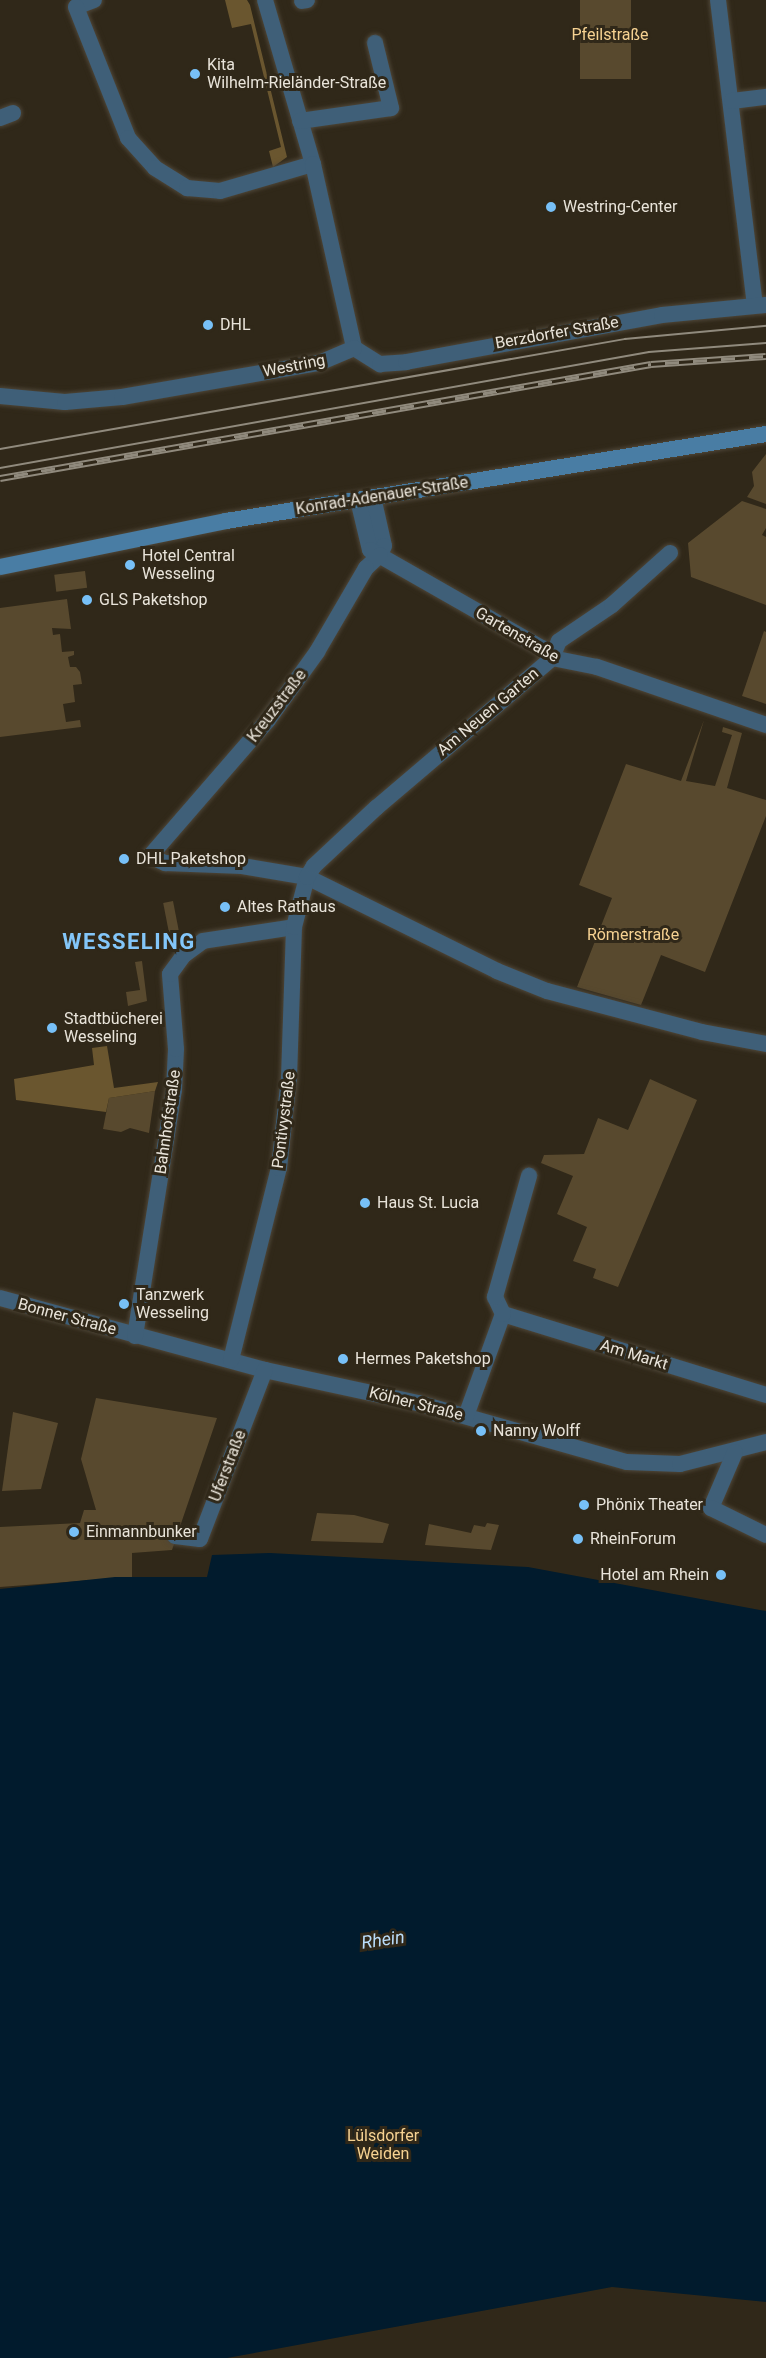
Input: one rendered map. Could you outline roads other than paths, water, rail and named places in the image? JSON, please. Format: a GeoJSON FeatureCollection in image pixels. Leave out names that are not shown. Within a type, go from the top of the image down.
{"type":"FeatureCollection","features":[{"type":"Feature","properties":{"kind":"main road","name":"Konrad-Adenauer-Straße"},"geometry":{"type":"LineString","coordinates":[[0,567],[101,544],[766,434]]}},
{"type":"Feature","properties":{"kind":"street"},"geometry":{"type":"LineString","coordinates":[[94,0],[76,6],[128,138],[155,168],[187,188],[220,191],[313,164]]}},
{"type":"Feature","properties":{"kind":"street"},"geometry":{"type":"LineString","coordinates":[[265,0],[313,164],[354,348]]}},
{"type":"Feature","properties":{"kind":"street"},"geometry":{"type":"LineString","coordinates":[[718,0],[760,305]]}},
{"type":"Feature","properties":{"kind":"street"},"geometry":{"type":"LineString","coordinates":[[300,121],[391,108],[375,43]]}},
{"type":"Feature","properties":{"kind":"street"},"geometry":{"type":"LineString","coordinates":[[732,101],[766,97]]}},
{"type":"Feature","properties":{"kind":"street","name":"Berzdorfer Straße"},"geometry":{"type":"LineString","coordinates":[[354,348],[380,364],[406,362],[662,315],[760,305]]}},
{"type":"Feature","properties":{"kind":"street","name":"Westring"},"geometry":{"type":"LineString","coordinates":[[0,396],[65,402],[122,397],[319,363],[354,348]]}},
{"type":"Feature","properties":{"kind":"street","name":"Gartenstraße"},"geometry":{"type":"LineString","coordinates":[[365,499],[370,550],[542,648],[552,658],[597,667],[766,725]]}},
{"type":"Feature","properties":{"kind":"street","name":"Am Neuen Garten"},"geometry":{"type":"LineString","coordinates":[[307,877],[314,866],[376,808],[552,658],[559,642],[577,625],[612,604],[670,552]]}},
{"type":"Feature","properties":{"kind":"street","name":"Kreuzstraße"},"geometry":{"type":"LineString","coordinates":[[307,877],[275,872],[165,863],[150,856],[268,720],[316,652],[366,568],[380,555]]}},
{"type":"Feature","properties":{"kind":"street"},"geometry":{"type":"LineString","coordinates":[[307,877],[497,971],[547,991],[702,1032],[766,1044]]}},
{"type":"Feature","properties":{"kind":"street","name":"Pontivystraße"},"geometry":{"type":"LineString","coordinates":[[231,1360],[279,1168],[289,1078],[294,927],[307,877]]}},
{"type":"Feature","properties":{"kind":"street","name":"Bahnhofstraße"},"geometry":{"type":"LineString","coordinates":[[135,1336],[174,1090],[176,1049],[169,980],[184,955],[203,941],[294,927]]}},
{"type":"Feature","properties":{"kind":"street"},"geometry":{"type":"LineString","coordinates":[[466,1416],[503,1314],[495,1297],[529,1176]]}},
{"type":"Feature","properties":{"kind":"street","name":"Bonner Straße"},"geometry":{"type":"LineString","coordinates":[[0,1299],[135,1336]]}},
{"type":"Feature","properties":{"kind":"street","name":"Am Markt"},"geometry":{"type":"LineString","coordinates":[[503,1314],[766,1395]]}},
{"type":"Feature","properties":{"kind":"street","name":"Kölner Straße"},"geometry":{"type":"LineString","coordinates":[[135,1336],[265,1370],[466,1416],[640,1464],[680,1464],[735,1452],[766,1442]]}},
{"type":"Feature","properties":{"kind":"street","name":"Uferstraße"},"geometry":{"type":"LineString","coordinates":[[175,1536],[200,1539],[265,1370]]}},
{"type":"Feature","properties":{"kind":"street"},"geometry":{"type":"LineString","coordinates":[[735,1452],[711,1508],[766,1535]]}},
{"type":"Feature","properties":{"kind":"water","name":"Rhein"},"geometry":{"type":"Polygon","coordinates":[[[270,1553],[528,1567],[766,1611],[766,2302],[612,2287],[227,2358],[0,2358],[0,1589],[115,1577],[207,1577],[212,1555],[270,1553]]]}},
{"type":"Feature","properties":{"kind":"tram line"},"geometry":{"type":"LineString","coordinates":[[0,449],[625,339],[766,326]]}},
{"type":"Feature","properties":{"kind":"tram line"},"geometry":{"type":"LineString","coordinates":[[0,468],[649,352],[766,343]]}},
{"type":"Feature","properties":{"kind":"railway"},"geometry":{"type":"LineString","coordinates":[[0,478],[651,364],[766,356]]}},
{"type":"Feature","properties":{"kind":"place","name":"Kita Wilhelm-Rieländer-Straße"},"geometry":{"type":"Point","coordinates":[195,74]}},
{"type":"Feature","properties":{"kind":"place","name":"Westring-Center"},"geometry":{"type":"Point","coordinates":[551,207]}},
{"type":"Feature","properties":{"kind":"place","name":"DHL"},"geometry":{"type":"Point","coordinates":[208,325]}},
{"type":"Feature","properties":{"kind":"place","name":"Hotel Central Wesseling"},"geometry":{"type":"Point","coordinates":[130,565]}},
{"type":"Feature","properties":{"kind":"place","name":"GLS Paketshop"},"geometry":{"type":"Point","coordinates":[87,600]}},
{"type":"Feature","properties":{"kind":"place","name":"DHL Paketshop"},"geometry":{"type":"Point","coordinates":[124,859]}},
{"type":"Feature","properties":{"kind":"place","name":"Altes Rathaus"},"geometry":{"type":"Point","coordinates":[225,907]}},
{"type":"Feature","properties":{"kind":"place","name":"Stadtbücherei Wesseling"},"geometry":{"type":"Point","coordinates":[52,1028]}},
{"type":"Feature","properties":{"kind":"place","name":"Haus St. Lucia"},"geometry":{"type":"Point","coordinates":[365,1203]}},
{"type":"Feature","properties":{"kind":"place","name":"Tanzwerk Wesseling"},"geometry":{"type":"Point","coordinates":[124,1304]}},
{"type":"Feature","properties":{"kind":"place","name":"Hermes Paketshop"},"geometry":{"type":"Point","coordinates":[343,1359]}},
{"type":"Feature","properties":{"kind":"place","name":"Nanny Wolff"},"geometry":{"type":"Point","coordinates":[481,1431]}},
{"type":"Feature","properties":{"kind":"place","name":"Phönix Theater"},"geometry":{"type":"Point","coordinates":[584,1505]}},
{"type":"Feature","properties":{"kind":"place","name":"Einmannbunker"},"geometry":{"type":"Point","coordinates":[74,1532]}},
{"type":"Feature","properties":{"kind":"place","name":"RheinForum"},"geometry":{"type":"Point","coordinates":[578,1539]}},
{"type":"Feature","properties":{"kind":"place","name":"Hotel am Rhein"},"geometry":{"type":"Point","coordinates":[721,1575]}},
{"type":"Feature","properties":{"kind":"district","name":"WESSELING"},"geometry":{"type":"Point","coordinates":[129,942]}},
{"type":"Feature","properties":{"kind":"park label","name":"Pfeilstraße"},"geometry":{"type":"Point","coordinates":[610,35]}},
{"type":"Feature","properties":{"kind":"park label","name":"Römerstraße"},"geometry":{"type":"Point","coordinates":[633,935]}},
{"type":"Feature","properties":{"kind":"park label","name":"Lülsdorfer Weiden"},"geometry":{"type":"Point","coordinates":[383,2145]}}]}
